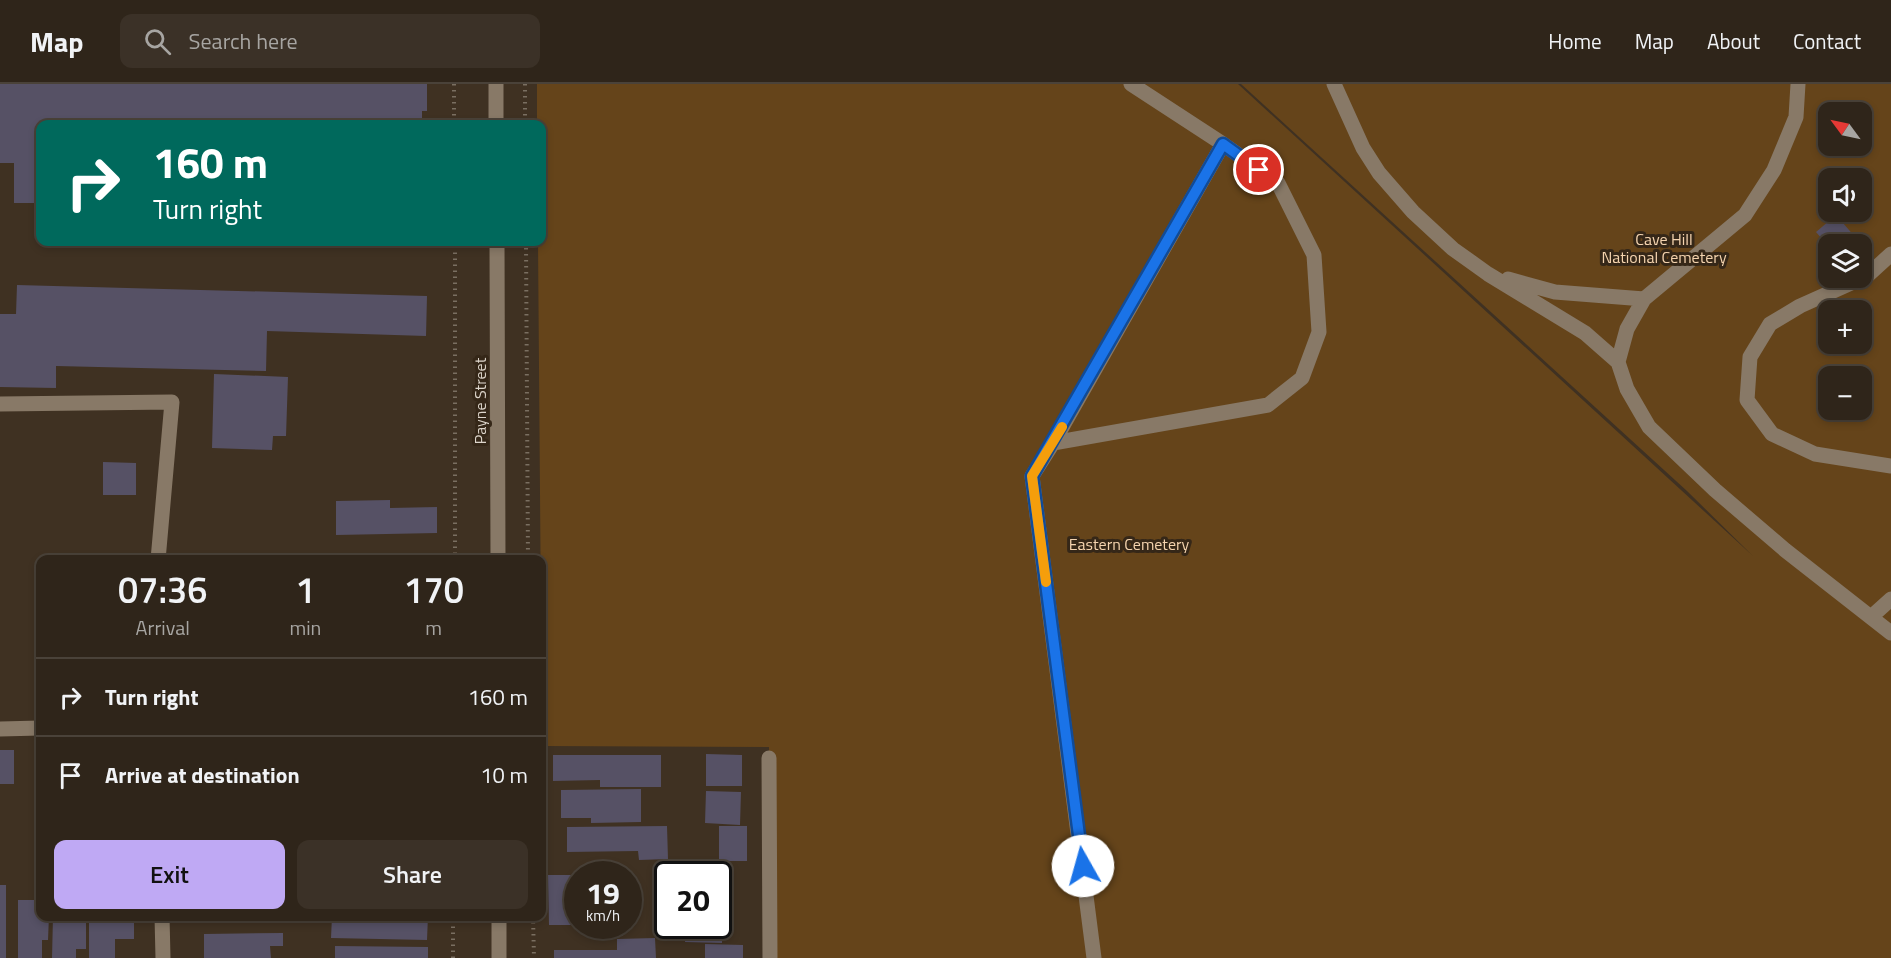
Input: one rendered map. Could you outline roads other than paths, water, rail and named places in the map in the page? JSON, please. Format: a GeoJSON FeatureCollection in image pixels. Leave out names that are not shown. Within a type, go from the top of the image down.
{"type":"FeatureCollection","features":[{"type":"Feature","properties":{"kind":"street"},"geometry":{"type":"LineString","coordinates":[[496,84],[496,120]]}},
{"type":"Feature","properties":{"kind":"street"},"geometry":{"type":"LineString","coordinates":[[1053,443],[1268,405],[1302,378],[1319,332],[1314,255],[1278,183],[1131,84]]}},
{"type":"Feature","properties":{"kind":"street"},"geometry":{"type":"LineString","coordinates":[[1334,84],[1363,148],[1379,173],[1413,212],[1453,249],[1488,274],[1585,333],[1618,362],[1627,389],[1649,427],[1758,527],[1891,633]]}},
{"type":"Feature","properties":{"kind":"street"},"geometry":{"type":"LineString","coordinates":[[1618,362],[1627,329],[1644,299],[1744,215],[1774,170],[1796,117],[1798,84]]}},
{"type":"Feature","properties":{"kind":"street"},"geometry":{"type":"LineString","coordinates":[[1094,958],[1032,476],[1223,144]]}},
{"type":"Feature","properties":{"kind":"street","name":"Payne Street"},"geometry":{"type":"LineString","coordinates":[[497,246],[498,555]]}},
{"type":"Feature","properties":{"kind":"street"},"geometry":{"type":"LineString","coordinates":[[1891,254],[1867,276],[1800,306],[1770,324],[1750,357],[1747,400],[1772,434],[1815,454],[1891,466]]}},
{"type":"Feature","properties":{"kind":"street"},"geometry":{"type":"LineString","coordinates":[[1488,274],[1555,292],[1644,299]]}},
{"type":"Feature","properties":{"kind":"street"},"geometry":{"type":"LineString","coordinates":[[0,404],[172,402],[158,555]]}},
{"type":"Feature","properties":{"kind":"street"},"geometry":{"type":"LineString","coordinates":[[1871,617],[1891,599]]}},
{"type":"Feature","properties":{"kind":"street"},"geometry":{"type":"LineString","coordinates":[[0,729],[36,728]]}},
{"type":"Feature","properties":{"kind":"street"},"geometry":{"type":"LineString","coordinates":[[769,758],[770,958]]}},
{"type":"Feature","properties":{"kind":"street"},"geometry":{"type":"LineString","coordinates":[[162,921],[163,958]]}},
{"type":"Feature","properties":{"kind":"street"},"geometry":{"type":"LineString","coordinates":[[499,921],[499,958]]}},
{"type":"Feature","properties":{"kind":"park label","name":"Cave Hill National Cemetery"},"geometry":{"type":"Point","coordinates":[1664,248]}},
{"type":"Feature","properties":{"kind":"park label","name":"Eastern Cemetery"},"geometry":{"type":"Point","coordinates":[1129,544]}}]}
